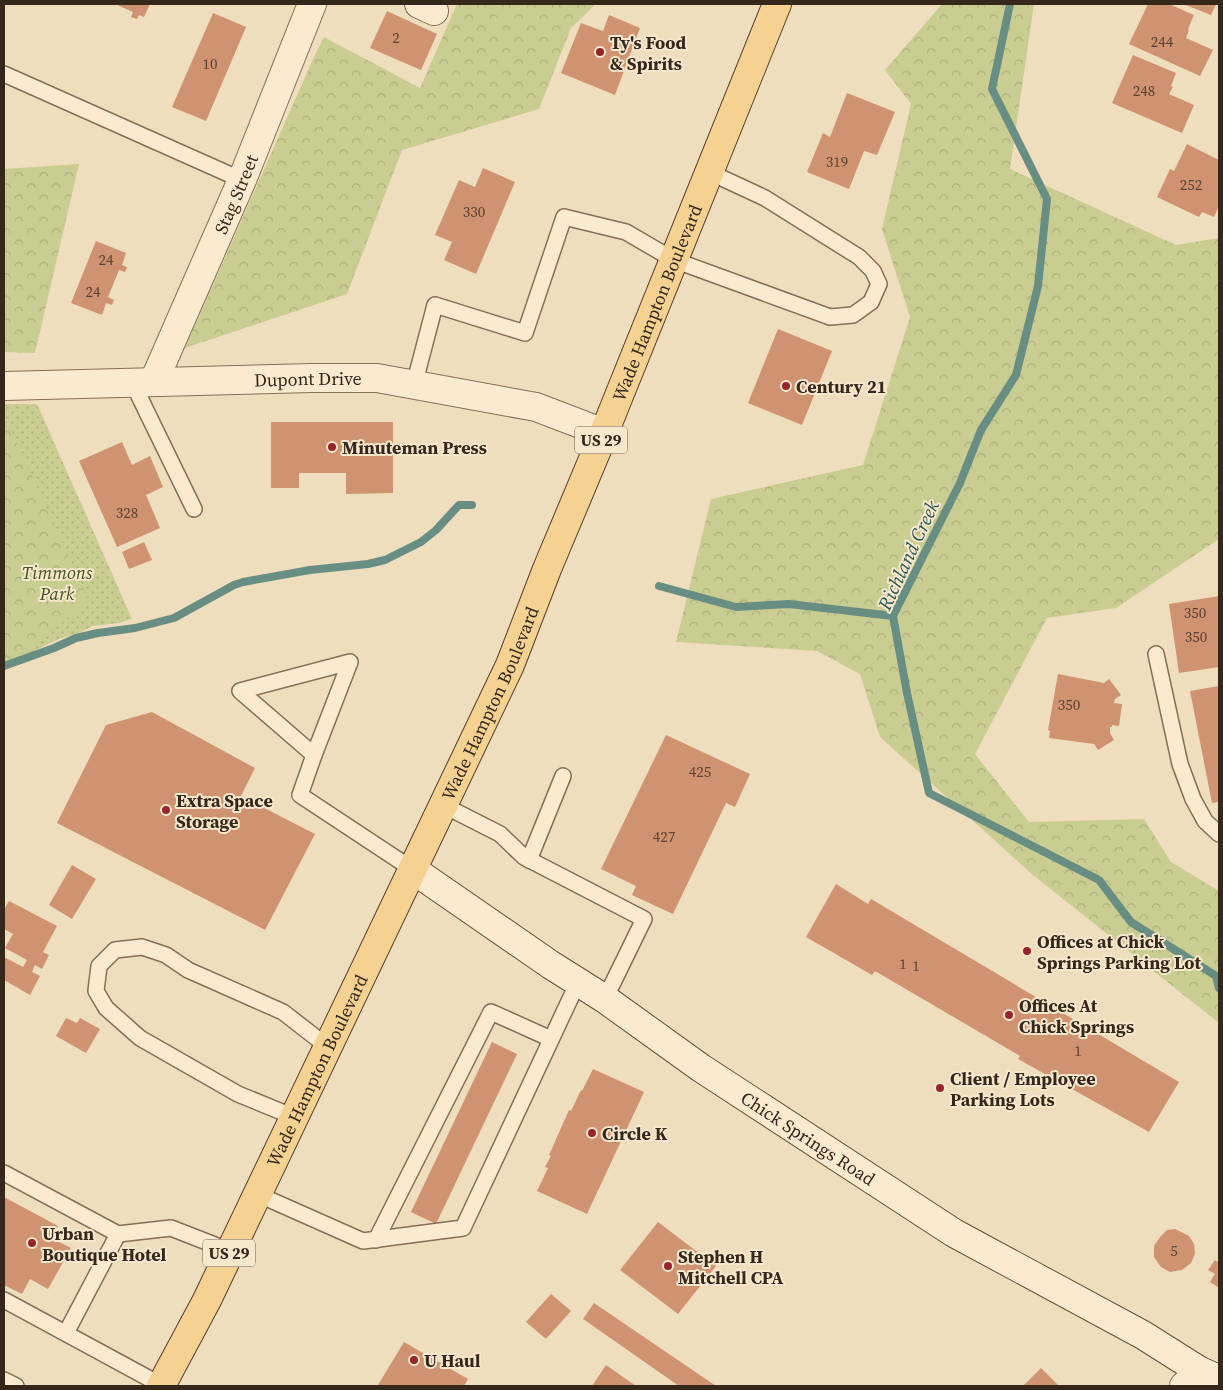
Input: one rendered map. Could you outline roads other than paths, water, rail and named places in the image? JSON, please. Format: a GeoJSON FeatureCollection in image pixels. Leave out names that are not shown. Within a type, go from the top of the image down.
{"type":"FeatureCollection","features":[{"type":"Feature","properties":{"kind":"main road","name":"Wade Hampton Boulevard"},"geometry":{"type":"LineString","coordinates":[[161,1386],[207,1300],[510,665],[546,569],[604,433],[777,4]]}},
{"type":"Feature","properties":{"kind":"street","name":"Stag Street"},"geometry":{"type":"LineString","coordinates":[[144,382],[242,180],[306,5]]}},
{"type":"Feature","properties":{"kind":"street","name":"Dupont Drive"},"geometry":{"type":"LineString","coordinates":[[4,386],[377,378],[536,407],[604,433]]}},
{"type":"Feature","properties":{"kind":"street","name":"Chick Springs Road"},"geometry":{"type":"LineString","coordinates":[[412,869],[550,965],[605,999],[701,1068],[954,1232],[1143,1335],[1201,1379]]}},
{"type":"Feature","properties":{"kind":"lane"},"geometry":{"type":"LineString","coordinates":[[4,74],[242,180]]}},
{"type":"Feature","properties":{"kind":"lane"},"geometry":{"type":"LineString","coordinates":[[414,385],[435,305],[525,333],[564,217],[626,232],[674,260],[830,317],[853,315],[871,302],[879,284],[873,271],[859,257],[765,198],[709,172]]}},
{"type":"Feature","properties":{"kind":"lane"},"geometry":{"type":"LineString","coordinates":[[144,382],[139,396],[194,509]]}},
{"type":"Feature","properties":{"kind":"lane"},"geometry":{"type":"LineString","coordinates":[[1156,654],[1180,764],[1193,799],[1205,821],[1219,834]]}},
{"type":"Feature","properties":{"kind":"lane"},"geometry":{"type":"LineString","coordinates":[[314,755],[240,691],[350,662],[300,795],[412,869]]}},
{"type":"Feature","properties":{"kind":"lane"},"geometry":{"type":"LineString","coordinates":[[529,860],[563,776]]}},
{"type":"Feature","properties":{"kind":"lane"},"geometry":{"type":"LineString","coordinates":[[443,805],[500,834],[529,860],[644,919],[605,999]]}},
{"type":"Feature","properties":{"kind":"lane"},"geometry":{"type":"LineString","coordinates":[[294,1117],[238,1094],[140,1038],[106,1008],[96,992],[99,966],[115,950],[142,947],[166,955],[188,970],[283,1012],[328,1047]]}},
{"type":"Feature","properties":{"kind":"lane"},"geometry":{"type":"LineString","coordinates":[[257,1194],[363,1241],[463,1228],[578,982]]}},
{"type":"Feature","properties":{"kind":"lane"},"geometry":{"type":"LineString","coordinates":[[376,1240],[491,1012],[551,1039]]}},
{"type":"Feature","properties":{"kind":"lane"},"geometry":{"type":"LineString","coordinates":[[4,1173],[118,1234],[171,1228],[230,1250]]}},
{"type":"Feature","properties":{"kind":"lane"},"geometry":{"type":"LineString","coordinates":[[66,1333],[118,1234]]}},
{"type":"Feature","properties":{"kind":"lane"},"geometry":{"type":"LineString","coordinates":[[4,1300],[161,1386]]}},
{"type":"Feature","properties":{"kind":"lane"},"geometry":{"type":"LineString","coordinates":[[4,1380],[15,1386]]}},
{"type":"Feature","properties":{"kind":"waterway","name":"Richland Creek"},"geometry":{"type":"LineString","coordinates":[[1010,4],[992,89],[1047,199],[1038,286],[1016,375],[981,430],[960,483],[893,616],[907,693],[929,793],[1099,880],[1131,922],[1216,976],[1219,988]]}},
{"type":"Feature","properties":{"kind":"waterway"},"geometry":{"type":"LineString","coordinates":[[4,666],[76,638],[135,628],[174,618],[234,585],[243,582],[310,570],[368,564],[385,560],[421,542],[436,530],[459,505],[472,505]]}},
{"type":"Feature","properties":{"kind":"waterway"},"geometry":{"type":"LineString","coordinates":[[659,586],[736,607],[789,604],[893,616]]}},
{"type":"Feature","properties":{"kind":"place","name":"Ty's Food & Spirits"},"geometry":{"type":"Point","coordinates":[600,52]}},
{"type":"Feature","properties":{"kind":"place","name":"Century 21"},"geometry":{"type":"Point","coordinates":[786,386]}},
{"type":"Feature","properties":{"kind":"place","name":"Minuteman Press"},"geometry":{"type":"Point","coordinates":[332,447]}},
{"type":"Feature","properties":{"kind":"place","name":"Extra Space Storage"},"geometry":{"type":"Point","coordinates":[166,810]}},
{"type":"Feature","properties":{"kind":"place","name":"Offices at Chick Springs Parking Lot"},"geometry":{"type":"Point","coordinates":[1027,951]}},
{"type":"Feature","properties":{"kind":"place","name":"Offices At Chick Springs"},"geometry":{"type":"Point","coordinates":[1009,1015]}},
{"type":"Feature","properties":{"kind":"place","name":"Client / Employee Parking Lots"},"geometry":{"type":"Point","coordinates":[940,1088]}},
{"type":"Feature","properties":{"kind":"place","name":"Circle K"},"geometry":{"type":"Point","coordinates":[592,1133]}},
{"type":"Feature","properties":{"kind":"place","name":"Urban Boutique Hotel"},"geometry":{"type":"Point","coordinates":[32,1243]}},
{"type":"Feature","properties":{"kind":"place","name":"Stephen H Mitchell CPA"},"geometry":{"type":"Point","coordinates":[668,1266]}},
{"type":"Feature","properties":{"kind":"place","name":"U Haul"},"geometry":{"type":"Point","coordinates":[414,1360]}},
{"type":"Feature","properties":{"kind":"park label","name":"Timmons Park"},"geometry":{"type":"Point","coordinates":[57,582]}}]}
